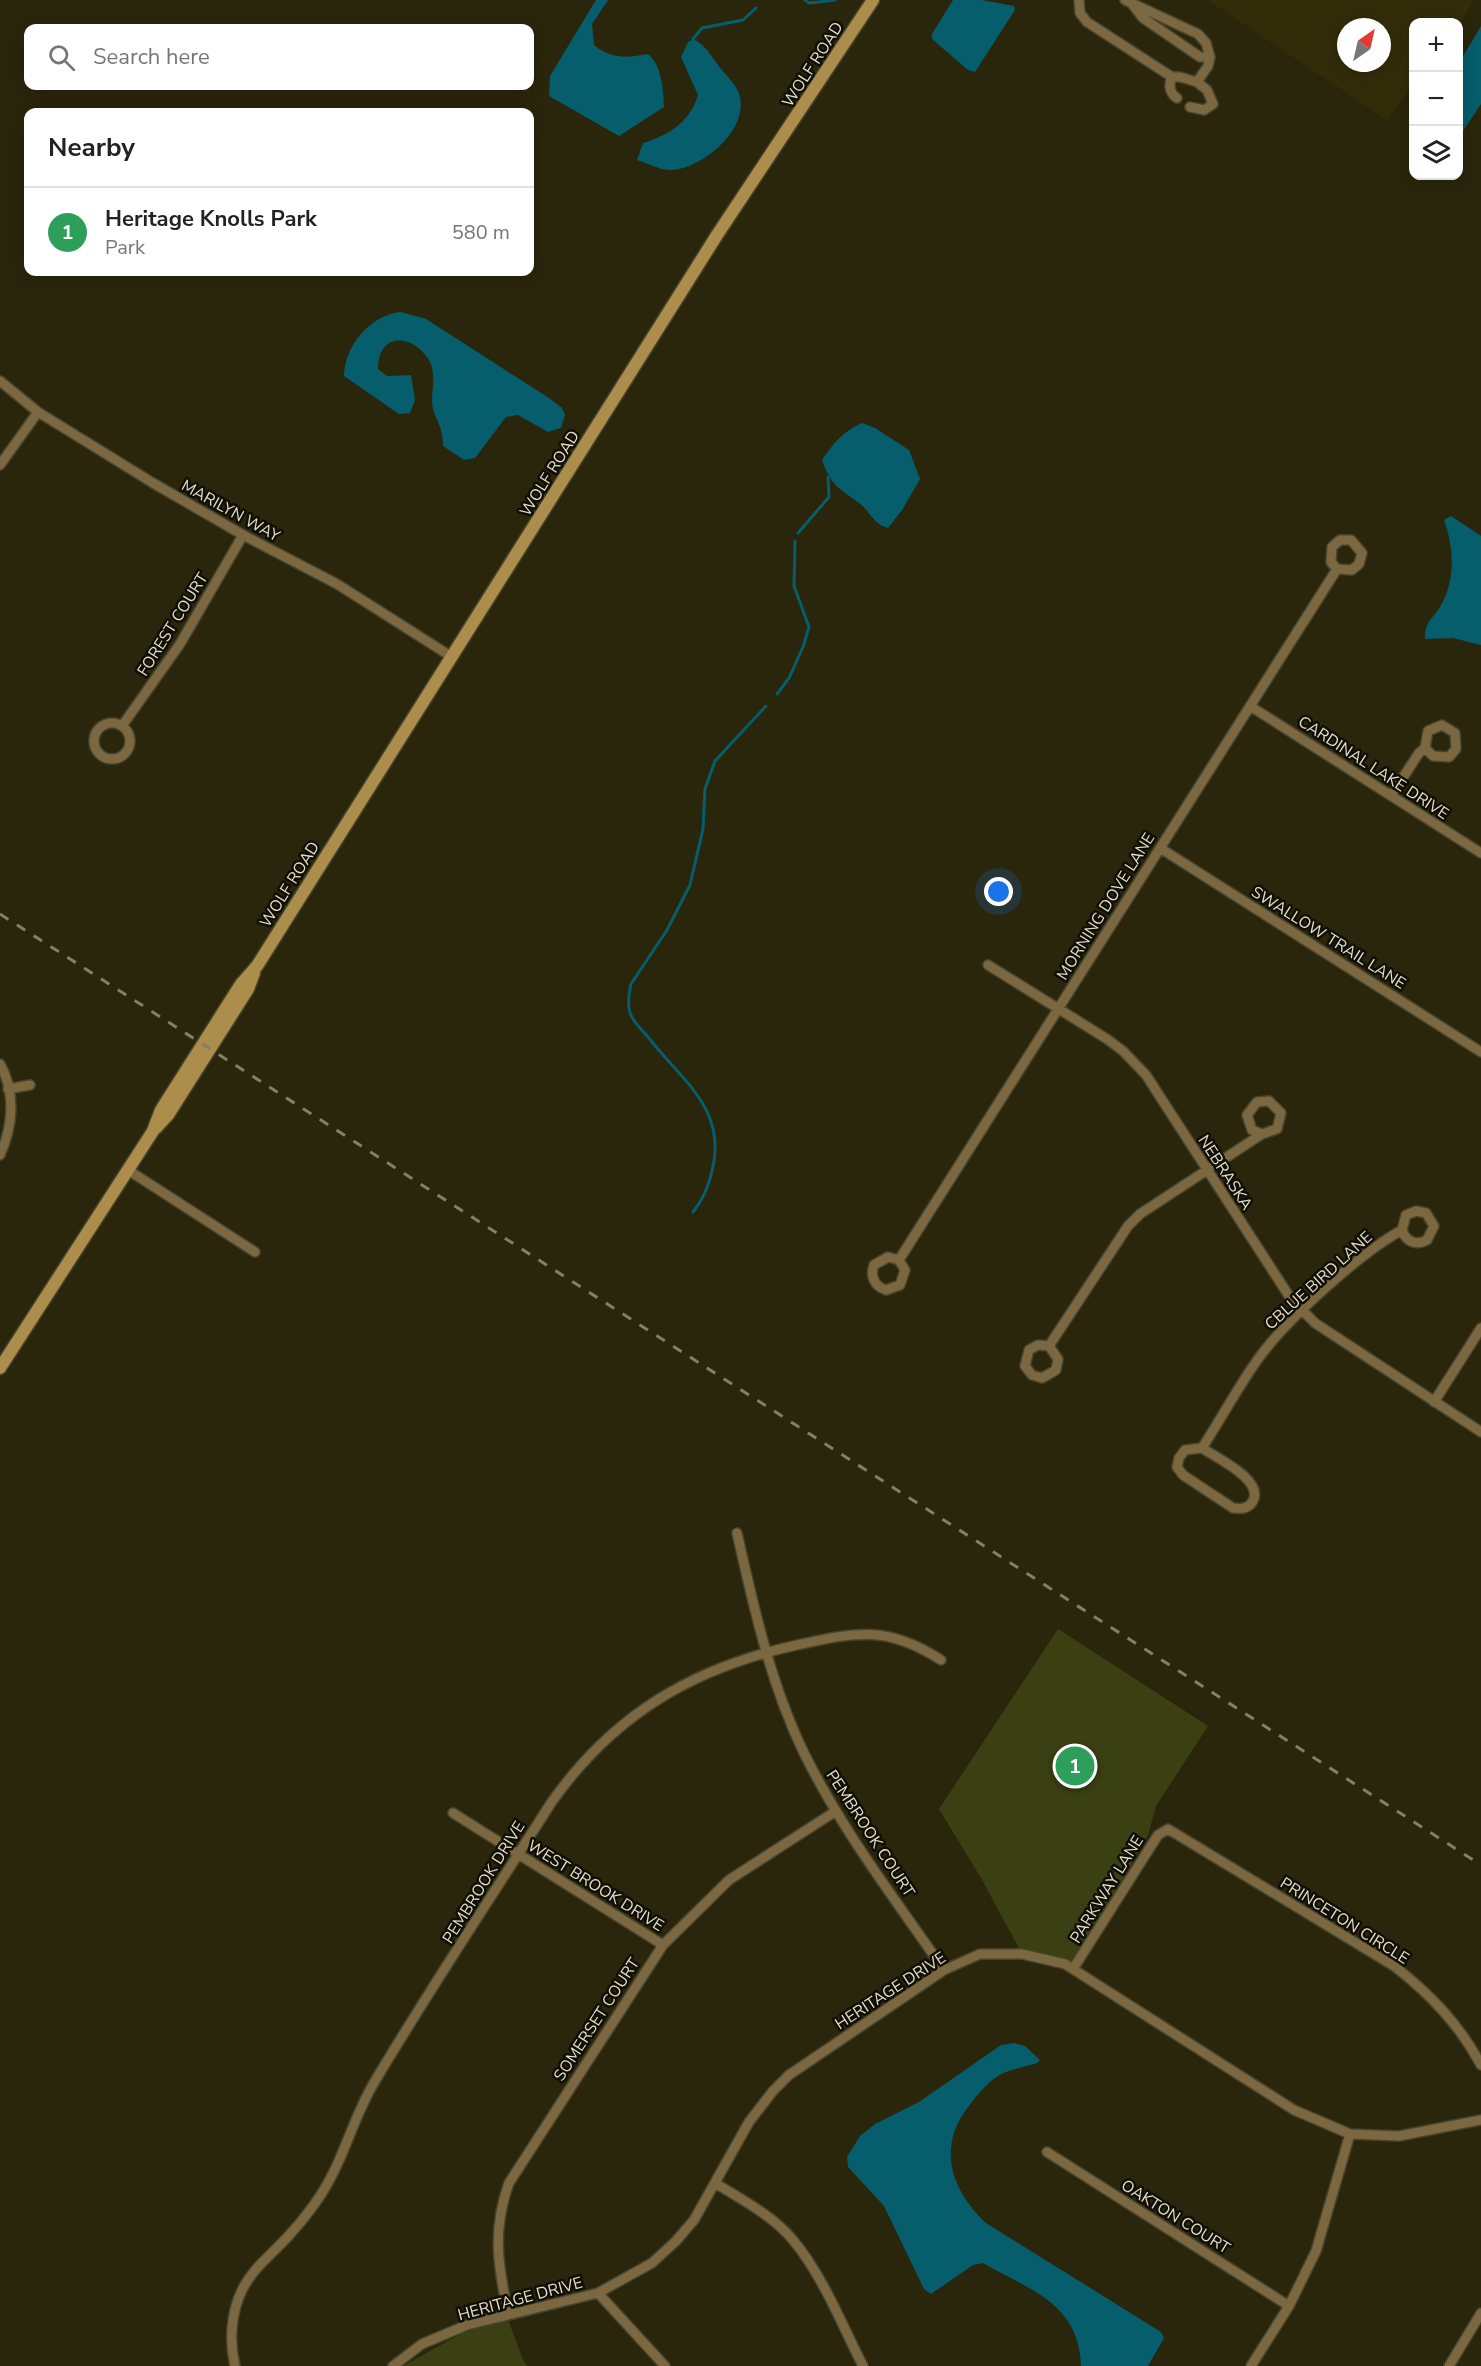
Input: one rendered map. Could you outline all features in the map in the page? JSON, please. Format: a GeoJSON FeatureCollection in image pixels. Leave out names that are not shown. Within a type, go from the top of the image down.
{"type":"FeatureCollection","features":[{"type":"Feature","properties":{"kind":"main road","name":"WOLF ROAD"},"geometry":{"type":"LineString","coordinates":[[0,1368],[153,1131],[168,1115],[207,1054],[248,988],[257,966],[713,242],[873,0]]}},
{"type":"Feature","properties":{"kind":"street"},"geometry":{"type":"LineString","coordinates":[[1078,0],[1080,13],[1087,22],[1172,77],[1180,76],[1197,81],[1207,90],[1213,104],[1204,110],[1190,107]]}},
{"type":"Feature","properties":{"kind":"street"},"geometry":{"type":"LineString","coordinates":[[1128,2],[1198,34],[1206,43],[1210,57],[1208,66],[1197,81]]}},
{"type":"Feature","properties":{"kind":"street"},"geometry":{"type":"LineString","coordinates":[[1128,2],[1143,18],[1200,57],[1210,57]]}},
{"type":"Feature","properties":{"kind":"street"},"geometry":{"type":"LineString","coordinates":[[1172,77],[1170,88],[1177,98]]}},
{"type":"Feature","properties":{"kind":"street","name":"MARILYN WAY"},"geometry":{"type":"LineString","coordinates":[[0,381],[38,412],[153,483],[243,535],[338,584],[452,657]]}},
{"type":"Feature","properties":{"kind":"street"},"geometry":{"type":"LineString","coordinates":[[0,465],[38,412]]}},
{"type":"Feature","properties":{"kind":"street","name":"FOREST COURT"},"geometry":{"type":"LineString","coordinates":[[122,726],[180,644],[243,535]]}},
{"type":"Feature","properties":{"kind":"street","name":"MORNING DOVE LANE"},"geometry":{"type":"LineString","coordinates":[[899,1260],[1337,569]]}},
{"type":"Feature","properties":{"kind":"street","name":"CARDINAL LAKE DRIVE"},"geometry":{"type":"LineString","coordinates":[[1250,706],[1481,853]]}},
{"type":"Feature","properties":{"kind":"street"},"geometry":{"type":"LineString","coordinates":[[111,723],[122,726],[130,741],[127,752],[117,759],[105,758],[96,750],[96,732],[111,723]]}},
{"type":"Feature","properties":{"kind":"street"},"geometry":{"type":"LineString","coordinates":[[1391,796],[1419,753],[1425,748]]}},
{"type":"Feature","properties":{"kind":"street","name":"SWALLOW TRAIL LANE"},"geometry":{"type":"LineString","coordinates":[[1160,848],[1481,1052]]}},
{"type":"Feature","properties":{"kind":"street","name":"NEBRASKA"},"geometry":{"type":"LineString","coordinates":[[988,965],[1123,1051],[1146,1076],[1291,1299],[1302,1312],[1315,1323],[1481,1432]]}},
{"type":"Feature","properties":{"kind":"street"},"geometry":{"type":"LineString","coordinates":[[0,1064],[8,1089],[10,1128],[0,1155]]}},
{"type":"Feature","properties":{"kind":"street"},"geometry":{"type":"LineString","coordinates":[[8,1089],[30,1085]]}},
{"type":"Feature","properties":{"kind":"street"},"geometry":{"type":"LineString","coordinates":[[1049,1346],[1128,1226],[1154,1204],[1262,1134]]}},
{"type":"Feature","properties":{"kind":"street"},"geometry":{"type":"LineString","coordinates":[[128,1170],[255,1252]]}},
{"type":"Feature","properties":{"kind":"street","name":"CBLUE BIRD LANE"},"geometry":{"type":"LineString","coordinates":[[1202,1448],[1257,1360],[1302,1312],[1385,1239],[1401,1230]]}},
{"type":"Feature","properties":{"kind":"street"},"geometry":{"type":"LineString","coordinates":[[1434,1402],[1481,1328]]}},
{"type":"Feature","properties":{"kind":"street","name":"CBLUE BIRD LANE"},"geometry":{"type":"LineString","coordinates":[[1202,1448],[1250,1480],[1255,1488],[1255,1497],[1250,1505],[1242,1509],[1233,1508],[1183,1475],[1178,1467],[1179,1458],[1185,1450],[1202,1448]]}},
{"type":"Feature","properties":{"kind":"street","name":"PEMBROOK COURT"},"geometry":{"type":"LineString","coordinates":[[736,1533],[764,1653],[803,1750],[836,1811],[944,1970]]}},
{"type":"Feature","properties":{"kind":"street","name":"PEMBROOK DRIVE"},"geometry":{"type":"LineString","coordinates":[[235,2366],[232,2349],[233,2324],[239,2297],[247,2280],[292,2233],[321,2194],[347,2145],[374,2083],[563,1786],[614,1731],[645,1707],[688,1681],[764,1653],[853,1633],[889,1636],[919,1646],[941,1660]]}},
{"type":"Feature","properties":{"kind":"street","name":"SOMERSET COURT"},"geometry":{"type":"LineString","coordinates":[[508,2313],[497,2259],[499,2216],[509,2183],[663,1945],[729,1880],[836,1811]]}},
{"type":"Feature","properties":{"kind":"street","name":"WEST BROOK DRIVE"},"geometry":{"type":"LineString","coordinates":[[453,1813],[663,1945]]}},
{"type":"Feature","properties":{"kind":"street","name":"PARKWAY LANE"},"geometry":{"type":"LineString","coordinates":[[1073,1969],[1158,1835],[1168,1829]]}},
{"type":"Feature","properties":{"kind":"street","name":"PRINCETON CIRCLE"},"geometry":{"type":"LineString","coordinates":[[1168,1829],[1394,1965],[1420,1986],[1453,2019],[1481,2065]]}},
{"type":"Feature","properties":{"kind":"street","name":"HERITAGE DRIVE"},"geometry":{"type":"LineString","coordinates":[[393,2366],[422,2344],[467,2325],[508,2313],[598,2293],[640,2271],[669,2248],[694,2220],[755,2112],[789,2075],[944,1970],[980,1954],[1022,1954],[1065,1964],[1294,2110],[1350,2134],[1399,2136],[1481,2120]]}},
{"type":"Feature","properties":{"kind":"street"},"geometry":{"type":"LineString","coordinates":[[1251,2366],[1289,2306],[1317,2251],[1350,2134]]}},
{"type":"Feature","properties":{"kind":"street","name":"OAKTON COURT"},"geometry":{"type":"LineString","coordinates":[[1047,2152],[1289,2306]]}},
{"type":"Feature","properties":{"kind":"street"},"geometry":{"type":"LineString","coordinates":[[715,2183],[765,2214],[793,2240],[818,2279],[863,2366]]}},
{"type":"Feature","properties":{"kind":"street"},"geometry":{"type":"LineString","coordinates":[[598,2293],[665,2366]]}},
{"type":"Feature","properties":{"kind":"street"},"geometry":{"type":"LineString","coordinates":[[1449,2366],[1481,2313]]}},
{"type":"Feature","properties":{"kind":"shaded area"},"geometry":{"type":"Polygon","coordinates":[[[1208,0],[1474,0],[1463,18],[1409,18],[1409,90],[1387,120],[1208,0]]]}},
{"type":"Feature","properties":{"kind":"green space"},"geometry":{"type":"Polygon","coordinates":[[[1058,1629],[1208,1726],[1156,1806],[1148,1835],[1073,1967],[1020,1950],[981,1878],[939,1809],[1058,1629]]]}},
{"type":"Feature","properties":{"kind":"green space"},"geometry":{"type":"Polygon","coordinates":[[[508,2320],[524,2362],[528,2366],[403,2366],[464,2332],[508,2320]]]}},
{"type":"Feature","properties":{"kind":"water"},"geometry":{"type":"Polygon","coordinates":[[[596,0],[608,0],[592,24],[594,45],[613,55],[648,54],[659,71],[662,85],[664,107],[619,136],[549,96],[550,76],[596,0]]]}},
{"type":"Feature","properties":{"kind":"water"},"geometry":{"type":"Polygon","coordinates":[[[953,0],[982,0],[1014,6],[1015,10],[975,72],[968,70],[932,39],[932,34],[953,0]]]}},
{"type":"Feature","properties":{"kind":"water"},"geometry":{"type":"Polygon","coordinates":[[[1481,26],[1481,104],[1463,131],[1463,72],[1463,56],[1481,26]]]}},
{"type":"Feature","properties":{"kind":"water"},"geometry":{"type":"Polygon","coordinates":[[[693,39],[705,47],[738,91],[741,104],[739,118],[723,143],[698,162],[672,170],[637,160],[643,143],[670,131],[690,113],[698,95],[681,57],[688,42],[693,39]]]}},
{"type":"Feature","properties":{"kind":"water"},"geometry":{"type":"Polygon","coordinates":[[[401,312],[426,319],[549,398],[562,408],[565,415],[561,428],[548,432],[518,415],[506,417],[475,458],[464,460],[443,446],[441,430],[432,402],[432,367],[422,351],[414,345],[397,340],[390,343],[379,357],[378,369],[387,376],[411,375],[415,400],[410,413],[399,414],[344,376],[349,353],[362,333],[380,319],[401,312]]]}},
{"type":"Feature","properties":{"kind":"water"},"geometry":{"type":"Polygon","coordinates":[[[862,423],[875,428],[909,450],[920,479],[902,510],[888,528],[879,524],[863,506],[836,486],[822,460],[839,439],[862,423]]]}},
{"type":"Feature","properties":{"kind":"water"},"geometry":{"type":"Polygon","coordinates":[[[1451,516],[1481,536],[1481,645],[1453,638],[1425,639],[1427,625],[1440,607],[1449,586],[1452,564],[1450,541],[1444,520],[1451,516]]]}},
{"type":"Feature","properties":{"kind":"water"},"geometry":{"type":"Polygon","coordinates":[[[1014,2043],[1025,2046],[1040,2060],[994,2078],[961,2118],[954,2134],[951,2150],[956,2180],[963,2195],[986,2223],[1161,2332],[1164,2338],[1148,2366],[1081,2366],[1078,2345],[1062,2313],[1034,2291],[983,2263],[973,2265],[931,2294],[924,2289],[884,2206],[848,2167],[847,2157],[860,2136],[875,2124],[919,2102],[1001,2045],[1014,2043]]]}},
{"type":"Feature","properties":{"kind":"waterway"},"geometry":{"type":"LineString","coordinates":[[805,0],[809,3],[835,0]]}},
{"type":"Feature","properties":{"kind":"waterway"},"geometry":{"type":"LineString","coordinates":[[693,39],[702,28],[743,20],[756,8]]}},
{"type":"Feature","properties":{"kind":"waterway"},"geometry":{"type":"LineString","coordinates":[[798,533],[829,497],[828,477]]}},
{"type":"Feature","properties":{"kind":"waterway"},"geometry":{"type":"LineString","coordinates":[[777,694],[789,678],[809,627],[794,586],[795,541]]}},
{"type":"Feature","properties":{"kind":"waterway"},"geometry":{"type":"LineString","coordinates":[[693,1212],[711,1176],[715,1149],[713,1130],[698,1097],[632,1018],[629,1008],[631,984],[667,930],[690,885],[703,829],[705,789],[715,761],[766,706]]}},
{"type":"Feature","properties":{"kind":"railway"},"geometry":{"type":"LineString","coordinates":[[0,914],[1481,1865]]}},
{"type":"Feature","properties":{"kind":"place","name":"Heritage Knolls Park"},"geometry":{"type":"Point","coordinates":[1075,1766]}}]}
